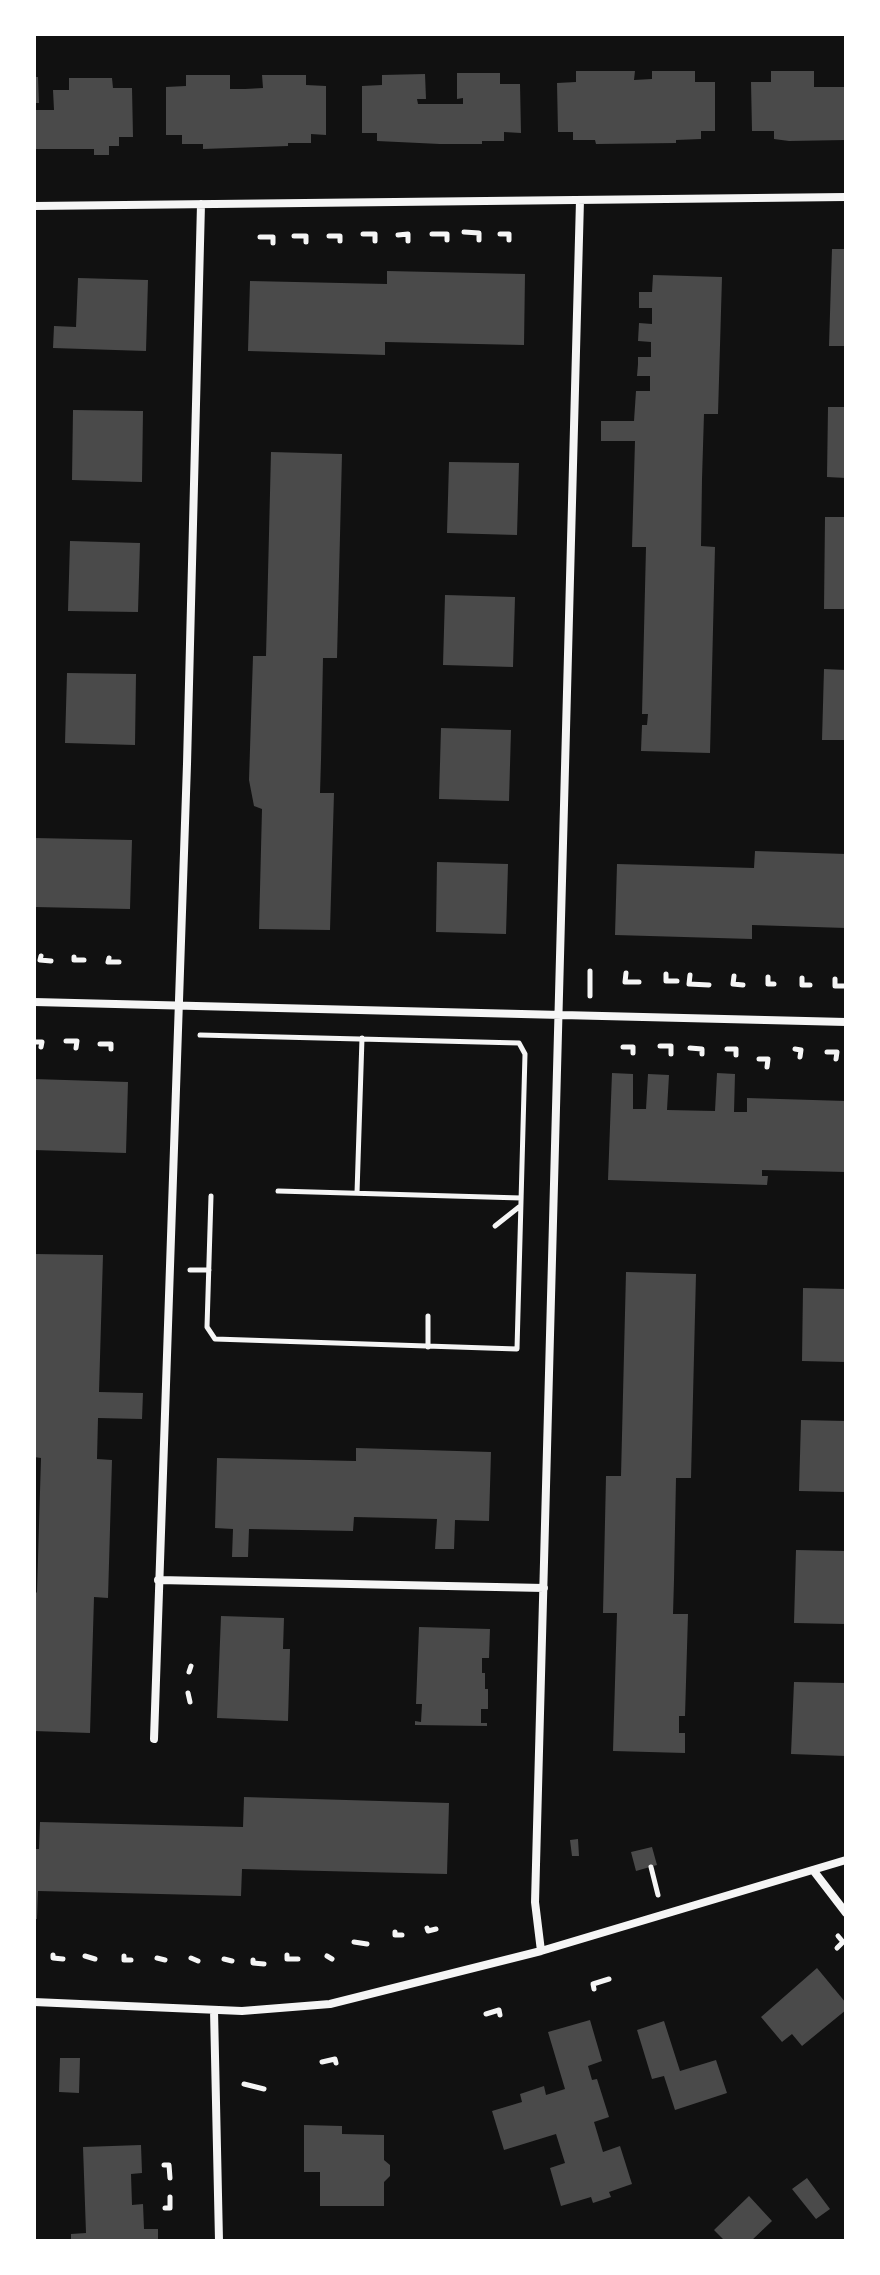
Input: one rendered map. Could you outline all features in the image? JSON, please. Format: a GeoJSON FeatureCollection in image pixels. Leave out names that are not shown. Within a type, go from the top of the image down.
{"type":"FeatureCollection","features":[{"type":"Feature","properties":{"kind":"street"},"geometry":{"type":"LineString","coordinates":[[34,206],[846,197]]}},
{"type":"Feature","properties":{"kind":"street"},"geometry":{"type":"LineString","coordinates":[[541,1951],[535,1902],[580,200]]}},
{"type":"Feature","properties":{"kind":"street"},"geometry":{"type":"LineString","coordinates":[[154,1739],[188,710],[201,204]]}},
{"type":"Feature","properties":{"kind":"street"},"geometry":{"type":"LineString","coordinates":[[34,1002],[560,1012],[846,1022]]}},
{"type":"Feature","properties":{"kind":"street"},"geometry":{"type":"LineString","coordinates":[[158,1580],[544,1588]]}},
{"type":"Feature","properties":{"kind":"street"},"geometry":{"type":"LineString","coordinates":[[34,2002],[214,2010],[283,2010],[335,2003],[541,1951],[846,1860]]}},
{"type":"Feature","properties":{"kind":"street"},"geometry":{"type":"LineString","coordinates":[[813,1870],[846,1913]]}},
{"type":"Feature","properties":{"kind":"street"},"geometry":{"type":"LineString","coordinates":[[214,2010],[219,2241]]}},
{"type":"Feature","properties":{"kind":"path"},"geometry":{"type":"LineString","coordinates":[[464,232],[479,233],[479,240]]}},
{"type":"Feature","properties":{"kind":"path"},"geometry":{"type":"LineString","coordinates":[[363,234],[375,234],[375,241]]}},
{"type":"Feature","properties":{"kind":"path"},"geometry":{"type":"LineString","coordinates":[[398,235],[408,234],[408,241]]}},
{"type":"Feature","properties":{"kind":"path"},"geometry":{"type":"LineString","coordinates":[[432,234],[447,234],[447,240]]}},
{"type":"Feature","properties":{"kind":"path"},"geometry":{"type":"LineString","coordinates":[[500,234],[509,234],[509,240]]}},
{"type":"Feature","properties":{"kind":"path"},"geometry":{"type":"LineString","coordinates":[[294,236],[306,236],[306,242]]}},
{"type":"Feature","properties":{"kind":"path"},"geometry":{"type":"LineString","coordinates":[[329,236],[340,236],[340,241]]}},
{"type":"Feature","properties":{"kind":"path"},"geometry":{"type":"LineString","coordinates":[[260,237],[273,237],[273,243]]}},
{"type":"Feature","properties":{"kind":"path"},"geometry":{"type":"LineString","coordinates":[[41,956],[40,960],[51,961]]}},
{"type":"Feature","properties":{"kind":"path"},"geometry":{"type":"LineString","coordinates":[[74,957],[74,960],[84,960]]}},
{"type":"Feature","properties":{"kind":"path"},"geometry":{"type":"LineString","coordinates":[[109,958],[108,962],[119,962]]}},
{"type":"Feature","properties":{"kind":"path"},"geometry":{"type":"LineString","coordinates":[[626,973],[625,982],[639,982]]}},
{"type":"Feature","properties":{"kind":"path"},"geometry":{"type":"LineString","coordinates":[[666,974],[666,981],[677,981]]}},
{"type":"Feature","properties":{"kind":"path"},"geometry":{"type":"LineString","coordinates":[[690,975],[689,984],[709,985]]}},
{"type":"Feature","properties":{"kind":"path"},"geometry":{"type":"LineString","coordinates":[[734,976],[733,984],[743,985]]}},
{"type":"Feature","properties":{"kind":"path"},"geometry":{"type":"LineString","coordinates":[[768,977],[768,984],[774,984]]}},
{"type":"Feature","properties":{"kind":"path"},"geometry":{"type":"LineString","coordinates":[[802,978],[802,985],[810,985]]}},
{"type":"Feature","properties":{"kind":"path"},"geometry":{"type":"LineString","coordinates":[[835,979],[835,986],[844,986]]}},
{"type":"Feature","properties":{"kind":"path"},"geometry":{"type":"LineString","coordinates":[[175,1035],[519,1043],[525,1054],[517,1349],[215,1339],[207,1327],[211,1196]]}},
{"type":"Feature","properties":{"kind":"path"},"geometry":{"type":"LineString","coordinates":[[357,1193],[362,1038]]}},
{"type":"Feature","properties":{"kind":"path"},"geometry":{"type":"LineString","coordinates":[[66,1041],[77,1041],[76,1048]]}},
{"type":"Feature","properties":{"kind":"path"},"geometry":{"type":"LineString","coordinates":[[34,1042],[42,1042],[41,1047]]}},
{"type":"Feature","properties":{"kind":"path"},"geometry":{"type":"LineString","coordinates":[[100,1044],[111,1044],[111,1049]]}},
{"type":"Feature","properties":{"kind":"path"},"geometry":{"type":"LineString","coordinates":[[660,1046],[671,1046],[671,1054]]}},
{"type":"Feature","properties":{"kind":"path"},"geometry":{"type":"LineString","coordinates":[[623,1047],[633,1047],[633,1053]]}},
{"type":"Feature","properties":{"kind":"path"},"geometry":{"type":"LineString","coordinates":[[690,1048],[702,1049],[702,1054]]}},
{"type":"Feature","properties":{"kind":"path"},"geometry":{"type":"LineString","coordinates":[[727,1049],[736,1049],[736,1055]]}},
{"type":"Feature","properties":{"kind":"path"},"geometry":{"type":"LineString","coordinates":[[795,1049],[801,1050],[800,1057]]}},
{"type":"Feature","properties":{"kind":"path"},"geometry":{"type":"LineString","coordinates":[[827,1052],[837,1052],[836,1059]]}},
{"type":"Feature","properties":{"kind":"path"},"geometry":{"type":"LineString","coordinates":[[759,1059],[768,1059],[767,1067]]}},
{"type":"Feature","properties":{"kind":"path"},"geometry":{"type":"LineString","coordinates":[[278,1191],[521,1198]]}},
{"type":"Feature","properties":{"kind":"path"},"geometry":{"type":"LineString","coordinates":[[495,1226],[520,1206]]}},
{"type":"Feature","properties":{"kind":"path"},"geometry":{"type":"LineString","coordinates":[[428,1316],[428,1347]]}},
{"type":"Feature","properties":{"kind":"path"},"geometry":{"type":"LineString","coordinates":[[188,1693],[190,1702]]}},
{"type":"Feature","properties":{"kind":"path"},"geometry":{"type":"LineString","coordinates":[[427,1928],[428,1931],[436,1929]]}},
{"type":"Feature","properties":{"kind":"path"},"geometry":{"type":"LineString","coordinates":[[395,1932],[395,1935],[402,1935]]}},
{"type":"Feature","properties":{"kind":"path"},"geometry":{"type":"LineString","coordinates":[[835,1932],[843,1942],[837,1948]]}},
{"type":"Feature","properties":{"kind":"path"},"geometry":{"type":"LineString","coordinates":[[354,1942],[367,1944]]}},
{"type":"Feature","properties":{"kind":"path"},"geometry":{"type":"LineString","coordinates":[[53,1955],[53,1958],[63,1959]]}},
{"type":"Feature","properties":{"kind":"path"},"geometry":{"type":"LineString","coordinates":[[287,1955],[287,1959],[298,1959]]}},
{"type":"Feature","properties":{"kind":"path"},"geometry":{"type":"LineString","coordinates":[[85,1956],[95,1959]]}},
{"type":"Feature","properties":{"kind":"path"},"geometry":{"type":"LineString","coordinates":[[124,1956],[124,1960],[131,1960]]}},
{"type":"Feature","properties":{"kind":"path"},"geometry":{"type":"LineString","coordinates":[[157,1958],[165,1960]]}},
{"type":"Feature","properties":{"kind":"path"},"geometry":{"type":"LineString","coordinates":[[191,1958],[198,1961]]}},
{"type":"Feature","properties":{"kind":"path"},"geometry":{"type":"LineString","coordinates":[[224,1959],[232,1961]]}},
{"type":"Feature","properties":{"kind":"path"},"geometry":{"type":"LineString","coordinates":[[253,1960],[253,1963],[264,1964]]}},
{"type":"Feature","properties":{"kind":"path"},"geometry":{"type":"LineString","coordinates":[[594,1989],[593,1984],[609,1979]]}},
{"type":"Feature","properties":{"kind":"path"},"geometry":{"type":"LineString","coordinates":[[486,2014],[499,2010],[500,2015]]}},
{"type":"Feature","properties":{"kind":"path"},"geometry":{"type":"LineString","coordinates":[[322,2062],[335,2059],[336,2063]]}},
{"type":"Feature","properties":{"kind":"path"},"geometry":{"type":"LineString","coordinates":[[244,2084],[264,2089]]}},
{"type":"Feature","properties":{"kind":"path"},"geometry":{"type":"LineString","coordinates":[[164,2165],[169,2165],[170,2178]]}},
{"type":"Feature","properties":{"kind":"path"},"geometry":{"type":"LineString","coordinates":[[165,2208],[170,2208],[170,2197]]}},
{"type":"Feature","properties":{"kind":"building"},"geometry":{"type":"Polygon","coordinates":[[[576,71],[635,71],[634,80],[652,79],[652,71],[695,71],[695,82],[715,82],[715,131],[701,131],[701,139],[676,140],[676,143],[596,144],[595,140],[573,140],[573,132],[558,132],[557,83],[576,82],[576,71]]]}},
{"type":"Feature","properties":{"kind":"building"},"geometry":{"type":"Polygon","coordinates":[[[771,71],[814,71],[814,87],[846,87],[846,140],[789,141],[774,139],[774,131],[752,131],[751,82],[771,82],[771,71]]]}},
{"type":"Feature","properties":{"kind":"building"},"geometry":{"type":"Polygon","coordinates":[[[457,73],[500,73],[500,84],[520,84],[521,133],[504,132],[504,141],[482,141],[482,144],[440,144],[377,141],[377,133],[362,133],[362,86],[382,85],[382,75],[425,74],[426,99],[417,99],[418,104],[463,104],[463,98],[457,99],[457,73]]]}},
{"type":"Feature","properties":{"kind":"building"},"geometry":{"type":"Polygon","coordinates":[[[186,75],[230,75],[230,89],[245,89],[263,88],[262,75],[306,75],[306,85],[326,86],[326,135],[311,134],[311,143],[288,143],[288,146],[203,149],[203,144],[182,144],[182,135],[166,135],[166,87],[186,86],[186,75]]]}},
{"type":"Feature","properties":{"kind":"building"},"geometry":{"type":"Polygon","coordinates":[[[34,77],[38,77],[39,103],[34,103],[34,77]]]}},
{"type":"Feature","properties":{"kind":"building"},"geometry":{"type":"Polygon","coordinates":[[[69,78],[112,78],[113,88],[132,88],[133,137],[119,137],[119,146],[109,146],[109,155],[94,155],[94,149],[34,149],[34,110],[54,110],[53,90],[69,90],[69,78]]]}},
{"type":"Feature","properties":{"kind":"building"},"geometry":{"type":"Polygon","coordinates":[[[832,249],[846,249],[846,346],[829,346],[832,249]]]}},
{"type":"Feature","properties":{"kind":"building"},"geometry":{"type":"Polygon","coordinates":[[[387,271],[525,274],[524,345],[385,342],[385,355],[248,351],[250,281],[387,284],[387,271]]]}},
{"type":"Feature","properties":{"kind":"building"},"geometry":{"type":"Polygon","coordinates":[[[653,275],[722,277],[718,414],[704,414],[702,479],[701,546],[715,547],[710,753],[641,751],[642,725],[647,725],[648,714],[642,714],[646,547],[632,547],[635,441],[601,441],[601,421],[634,421],[636,391],[650,391],[650,376],[637,376],[638,357],[651,357],[651,342],[638,341],[639,323],[652,324],[652,308],[639,308],[639,292],[652,292],[653,275]]]}},
{"type":"Feature","properties":{"kind":"building"},"geometry":{"type":"Polygon","coordinates":[[[78,278],[148,280],[146,351],[53,348],[54,326],[76,327],[78,278]]]}},
{"type":"Feature","properties":{"kind":"building"},"geometry":{"type":"Polygon","coordinates":[[[828,407],[846,407],[846,478],[827,477],[828,407]]]}},
{"type":"Feature","properties":{"kind":"building"},"geometry":{"type":"Polygon","coordinates":[[[73,410],[143,411],[142,482],[72,480],[73,410]]]}},
{"type":"Feature","properties":{"kind":"building"},"geometry":{"type":"Polygon","coordinates":[[[271,452],[342,454],[337,658],[323,658],[320,793],[334,793],[330,930],[259,929],[262,809],[254,806],[249,780],[253,656],[266,656],[271,452]]]}},
{"type":"Feature","properties":{"kind":"building"},"geometry":{"type":"Polygon","coordinates":[[[449,462],[519,463],[517,535],[447,533],[449,462]]]}},
{"type":"Feature","properties":{"kind":"building"},"geometry":{"type":"Polygon","coordinates":[[[825,517],[846,517],[846,609],[824,609],[825,517]]]}},
{"type":"Feature","properties":{"kind":"building"},"geometry":{"type":"Polygon","coordinates":[[[70,541],[140,543],[138,612],[68,611],[70,541]]]}},
{"type":"Feature","properties":{"kind":"building"},"geometry":{"type":"Polygon","coordinates":[[[445,595],[515,597],[513,667],[443,665],[445,595]]]}},
{"type":"Feature","properties":{"kind":"building"},"geometry":{"type":"Polygon","coordinates":[[[824,669],[846,670],[846,740],[822,740],[824,669]]]}},
{"type":"Feature","properties":{"kind":"building"},"geometry":{"type":"Polygon","coordinates":[[[67,673],[136,674],[135,745],[65,743],[67,673]]]}},
{"type":"Feature","properties":{"kind":"building"},"geometry":{"type":"Polygon","coordinates":[[[441,728],[511,730],[509,801],[439,799],[441,728]]]}},
{"type":"Feature","properties":{"kind":"building"},"geometry":{"type":"Polygon","coordinates":[[[34,838],[132,840],[130,909],[34,907],[34,838]]]}},
{"type":"Feature","properties":{"kind":"building"},"geometry":{"type":"Polygon","coordinates":[[[755,851],[846,854],[846,928],[752,925],[752,939],[615,935],[617,864],[754,868],[755,851]]]}},
{"type":"Feature","properties":{"kind":"building"},"geometry":{"type":"Polygon","coordinates":[[[437,862],[508,864],[506,934],[436,932],[437,862]]]}},
{"type":"Feature","properties":{"kind":"building"},"geometry":{"type":"Polygon","coordinates":[[[612,1073],[633,1074],[633,1109],[646,1109],[648,1074],[669,1075],[667,1110],[715,1111],[717,1073],[735,1074],[734,1112],[747,1112],[747,1098],[846,1101],[846,1172],[762,1170],[762,1176],[768,1176],[767,1185],[608,1180],[612,1073]]]}},
{"type":"Feature","properties":{"kind":"building"},"geometry":{"type":"Polygon","coordinates":[[[34,1079],[128,1082],[126,1153],[34,1150],[34,1079]]]}},
{"type":"Feature","properties":{"kind":"building"},"geometry":{"type":"Polygon","coordinates":[[[34,1254],[103,1255],[99,1392],[143,1393],[142,1419],[98,1418],[97,1459],[112,1460],[108,1598],[94,1597],[90,1733],[34,1731],[34,1595],[37,1592],[41,1458],[34,1457],[34,1254]]]}},
{"type":"Feature","properties":{"kind":"building"},"geometry":{"type":"Polygon","coordinates":[[[626,1272],[696,1274],[691,1478],[676,1478],[673,1614],[688,1614],[685,1716],[679,1716],[679,1733],[685,1733],[685,1753],[613,1751],[617,1613],[603,1613],[606,1476],[621,1476],[626,1272]]]}},
{"type":"Feature","properties":{"kind":"building"},"geometry":{"type":"Polygon","coordinates":[[[803,1288],[846,1289],[846,1362],[802,1361],[803,1288]]]}},
{"type":"Feature","properties":{"kind":"building"},"geometry":{"type":"Polygon","coordinates":[[[801,1420],[846,1421],[846,1492],[799,1491],[801,1420]]]}},
{"type":"Feature","properties":{"kind":"building"},"geometry":{"type":"Polygon","coordinates":[[[356,1448],[491,1452],[489,1521],[455,1520],[454,1549],[435,1549],[437,1519],[354,1517],[353,1531],[249,1529],[248,1557],[232,1557],[233,1529],[215,1528],[217,1458],[356,1461],[356,1448]]]}},
{"type":"Feature","properties":{"kind":"building"},"geometry":{"type":"Polygon","coordinates":[[[796,1550],[846,1551],[846,1624],[794,1623],[796,1550]]]}},
{"type":"Feature","properties":{"kind":"building"},"geometry":{"type":"Polygon","coordinates":[[[221,1616],[284,1618],[283,1649],[290,1649],[288,1721],[217,1718],[221,1616]]]}},
{"type":"Feature","properties":{"kind":"building"},"geometry":{"type":"Polygon","coordinates":[[[419,1627],[490,1629],[489,1658],[482,1658],[488,1709],[481,1709],[481,1723],[487,1723],[487,1726],[415,1725],[415,1721],[421,1722],[422,1704],[416,1704],[419,1627]]]}},
{"type":"Feature","properties":{"kind":"building"},"geometry":{"type":"Polygon","coordinates":[[[794,1682],[846,1683],[846,1756],[791,1754],[794,1682]]]}},
{"type":"Feature","properties":{"kind":"building"},"geometry":{"type":"Polygon","coordinates":[[[244,1797],[449,1803],[447,1874],[242,1869],[241,1896],[38,1891],[37,1919],[34,1919],[34,1849],[39,1849],[40,1822],[243,1827],[244,1797]]]}},
{"type":"Feature","properties":{"kind":"building"},"geometry":{"type":"Polygon","coordinates":[[[578,1839],[579,1856],[572,1856],[570,1840],[578,1839]]]}},
{"type":"Feature","properties":{"kind":"building"},"geometry":{"type":"Polygon","coordinates":[[[652,1847],[657,1865],[636,1871],[631,1852],[652,1847]]]}},
{"type":"Feature","properties":{"kind":"building"},"geometry":{"type":"Polygon","coordinates":[[[817,1968],[846,2003],[846,2010],[802,2046],[792,2034],[782,2042],[761,2017],[817,1968]]]}},
{"type":"Feature","properties":{"kind":"building"},"geometry":{"type":"Polygon","coordinates":[[[590,2020],[602,2061],[588,2066],[592,2080],[597,2079],[609,2117],[594,2122],[603,2152],[620,2146],[632,2184],[609,2192],[611,2197],[593,2203],[591,2197],[561,2206],[550,2168],[565,2163],[556,2134],[504,2150],[492,2111],[522,2102],[520,2094],[544,2086],[546,2095],[565,2089],[548,2032],[590,2020]]]}},
{"type":"Feature","properties":{"kind":"building"},"geometry":{"type":"Polygon","coordinates":[[[664,2021],[680,2071],[716,2060],[727,2093],[675,2110],[664,2076],[652,2079],[637,2030],[664,2021]]]}},
{"type":"Feature","properties":{"kind":"building"},"geometry":{"type":"Polygon","coordinates":[[[60,2058],[80,2058],[79,2093],[59,2092],[60,2058]]]}},
{"type":"Feature","properties":{"kind":"building"},"geometry":{"type":"Polygon","coordinates":[[[304,2125],[342,2126],[342,2134],[384,2135],[384,2160],[390,2165],[390,2176],[384,2182],[384,2206],[320,2206],[320,2172],[304,2172],[304,2125]]]}},
{"type":"Feature","properties":{"kind":"building"},"geometry":{"type":"Polygon","coordinates":[[[141,2145],[142,2173],[131,2174],[132,2205],[143,2204],[144,2229],[158,2229],[158,2241],[71,2241],[71,2234],[86,2233],[83,2147],[141,2145]]]}},
{"type":"Feature","properties":{"kind":"building"},"geometry":{"type":"Polygon","coordinates":[[[807,2178],[830,2209],[816,2219],[792,2189],[807,2178]]]}},
{"type":"Feature","properties":{"kind":"building"},"geometry":{"type":"Polygon","coordinates":[[[749,2196],[772,2221],[751,2241],[725,2241],[714,2230],[749,2196]]]}}]}
